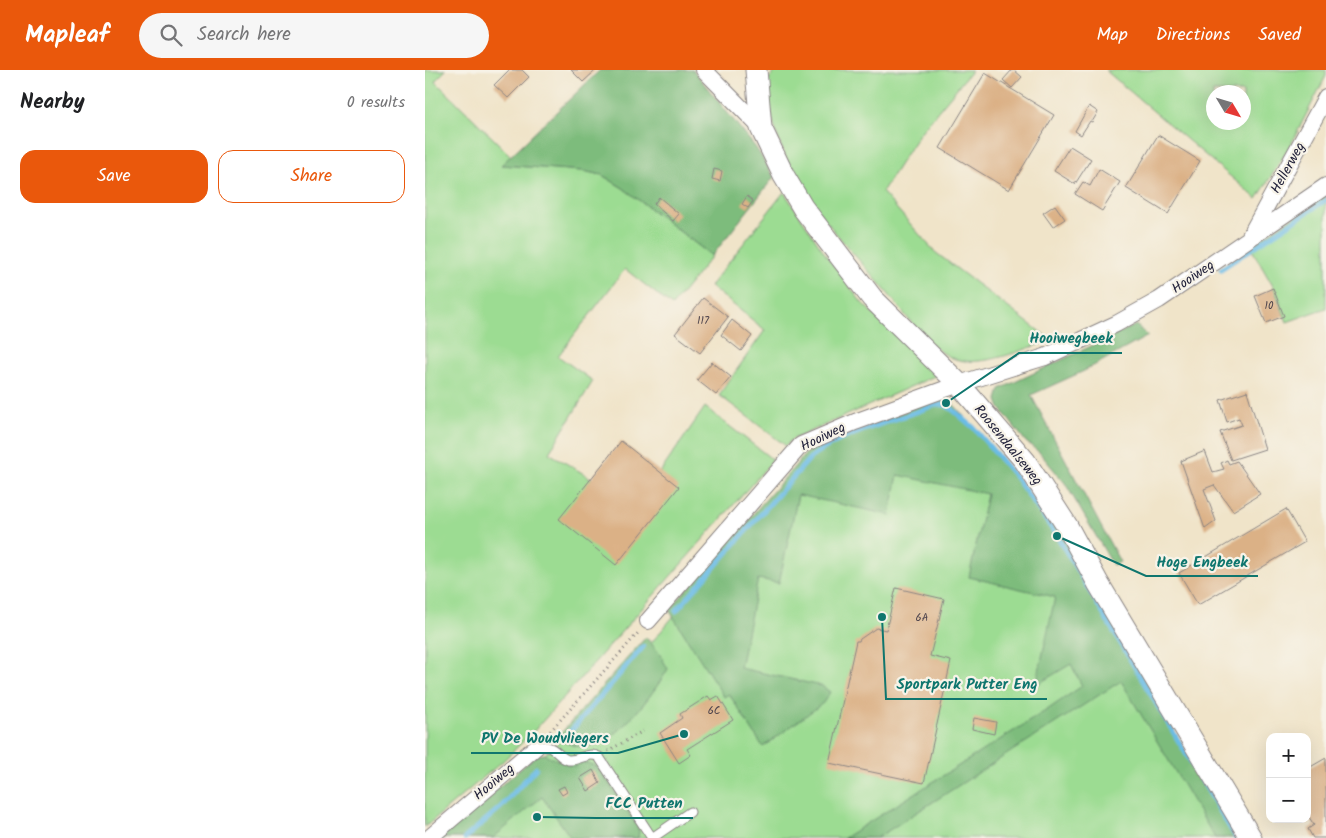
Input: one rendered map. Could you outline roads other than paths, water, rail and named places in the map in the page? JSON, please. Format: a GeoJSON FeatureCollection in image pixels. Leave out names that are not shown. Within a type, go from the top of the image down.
{"type":"FeatureCollection","features":[{"type":"Feature","properties":{"kind":"street"},"geometry":{"type":"LineString","coordinates":[[703,70],[761,128]]}},
{"type":"Feature","properties":{"kind":"street","name":"Roosendaalseweg"},"geometry":{"type":"LineString","coordinates":[[756,70],[761,128],[784,176],[803,208],[872,298],[959,384],[1025,461],[1067,526],[1098,583],[1251,838]]}},
{"type":"Feature","properties":{"kind":"street","name":"Hellerweg"},"geometry":{"type":"LineString","coordinates":[[1249,238],[1326,97]]}},
{"type":"Feature","properties":{"kind":"street","name":"Hooiweg"},"geometry":{"type":"LineString","coordinates":[[648,621],[801,445],[855,422],[959,384],[1045,357],[1116,324],[1159,300],[1326,186]]}},
{"type":"Feature","properties":{"kind":"street","name":"Hooiweg"},"geometry":{"type":"LineString","coordinates":[[429,838],[536,746]]}},
{"type":"Feature","properties":{"kind":"lane"},"geometry":{"type":"LineString","coordinates":[[536,746],[548,747],[566,760],[576,760],[593,754],[599,757],[652,838],[690,812]]}},
{"type":"Feature","properties":{"kind":"waterway"},"geometry":{"type":"LineString","coordinates":[[1221,269],[1326,200]]}},
{"type":"Feature","properties":{"kind":"waterway"},"geometry":{"type":"LineString","coordinates":[[676,611],[810,458],[823,449],[854,434],[937,404],[945,405],[974,428],[1017,479],[1057,536],[1236,838]]}},
{"type":"Feature","properties":{"kind":"waterway"},"geometry":{"type":"LineString","coordinates":[[569,733],[643,647]]}},
{"type":"Feature","properties":{"kind":"waterway"},"geometry":{"type":"LineString","coordinates":[[465,838],[501,807],[536,768]]}},
{"type":"Feature","properties":{"kind":"place","name":"Hooiwegbeek"},"geometry":{"type":"Point","coordinates":[946,403]}},
{"type":"Feature","properties":{"kind":"place","name":"Hoge Engbeek"},"geometry":{"type":"Point","coordinates":[1057,536]}},
{"type":"Feature","properties":{"kind":"place","name":"Sportpark Putter Eng"},"geometry":{"type":"Point","coordinates":[882,617]}},
{"type":"Feature","properties":{"kind":"place","name":"PV De Woudvliegers"},"geometry":{"type":"Point","coordinates":[684,734]}},
{"type":"Feature","properties":{"kind":"place","name":"FCC Putten"},"geometry":{"type":"Point","coordinates":[537,817]}}]}
